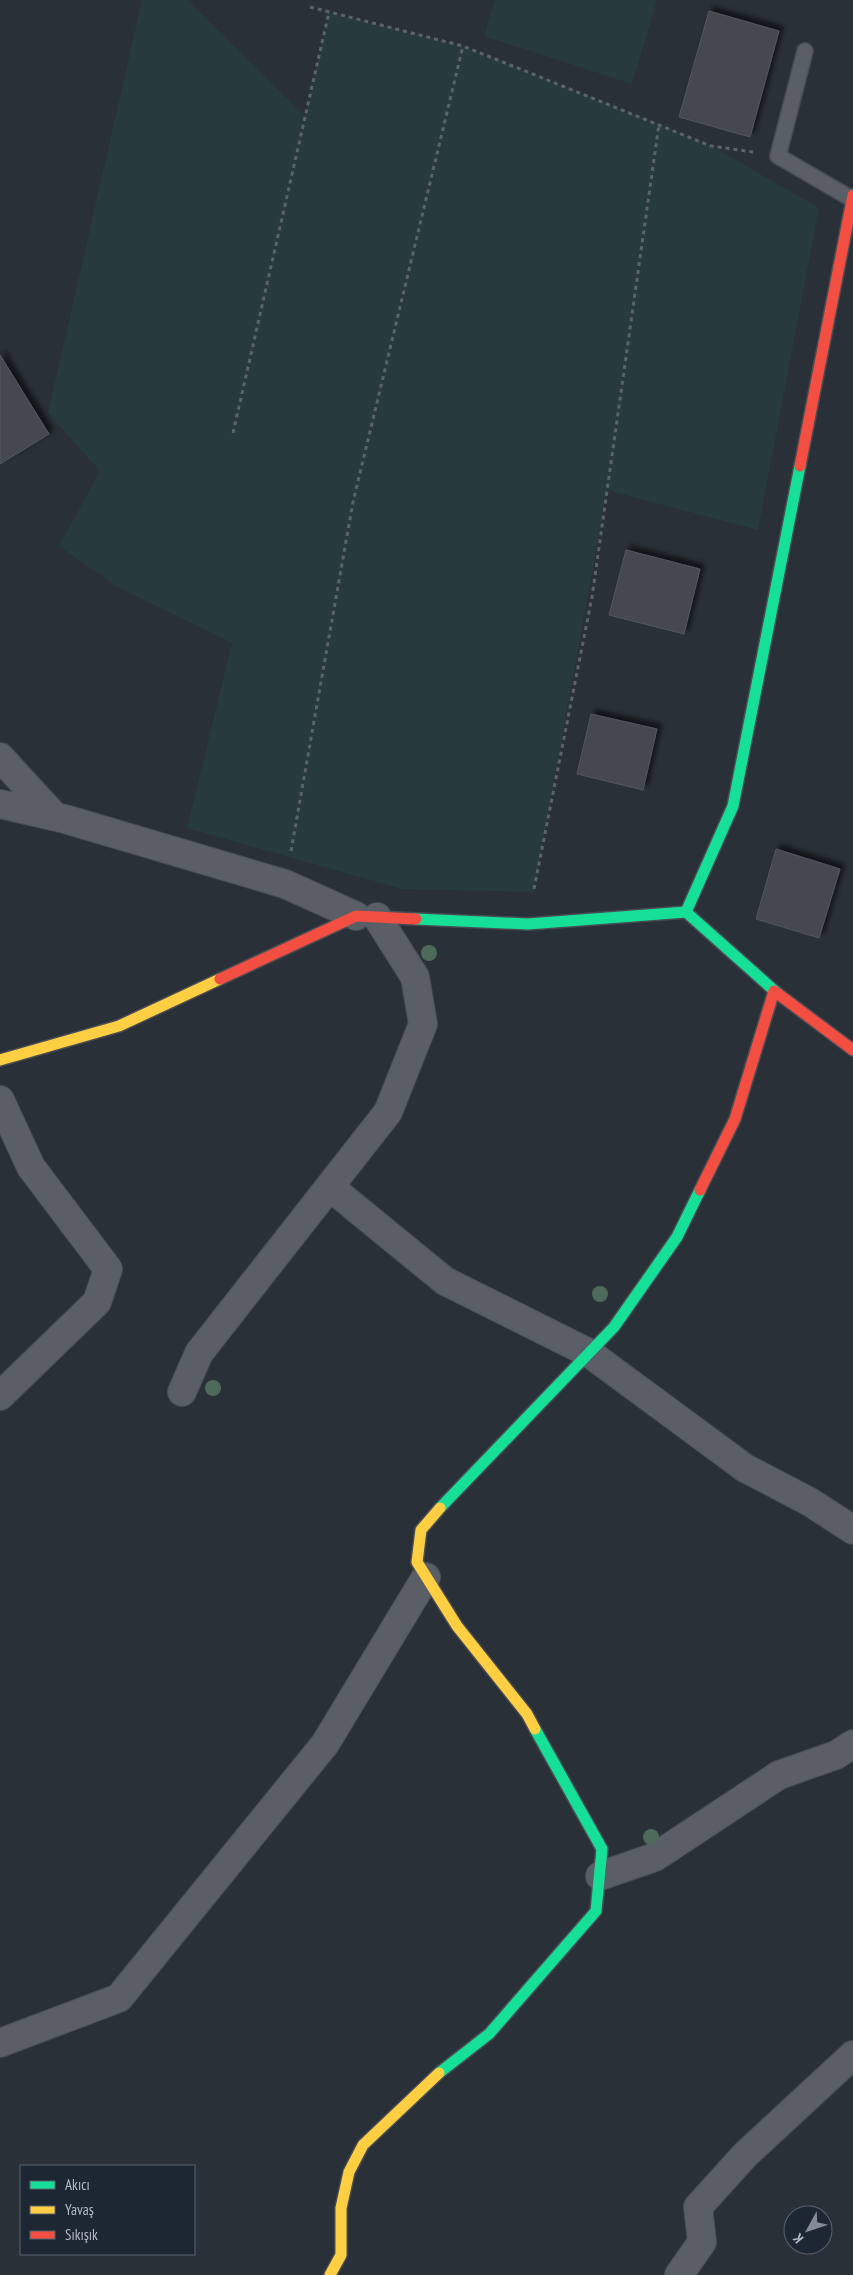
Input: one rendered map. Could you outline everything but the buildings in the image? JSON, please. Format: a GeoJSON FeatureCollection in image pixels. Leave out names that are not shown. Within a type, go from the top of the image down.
{"type":"FeatureCollection","features":[{"type":"Feature","properties":{"kind":"street"},"geometry":{"type":"LineString","coordinates":[[686,912],[733,806],[853,197]]}},
{"type":"Feature","properties":{"kind":"street"},"geometry":{"type":"LineString","coordinates":[[0,757],[54,816]]}},
{"type":"Feature","properties":{"kind":"street"},"geometry":{"type":"LineString","coordinates":[[0,804],[54,816],[285,884],[367,917],[528,924],[686,912],[774,991],[853,1050]]}},
{"type":"Feature","properties":{"kind":"street"},"geometry":{"type":"LineString","coordinates":[[0,1060],[119,1026],[367,917]]}},
{"type":"Feature","properties":{"kind":"street"},"geometry":{"type":"LineString","coordinates":[[182,1392],[199,1353],[388,1112],[422,1024],[415,977],[367,917]]}},
{"type":"Feature","properties":{"kind":"street"},"geometry":{"type":"LineString","coordinates":[[330,2275],[341,2255],[341,2208],[349,2172],[363,2145],[434,2077],[489,2034],[596,1911],[602,1849],[527,1714],[457,1626],[417,1562],[421,1530],[461,1485],[614,1327],[676,1237],[735,1119],[774,991]]}},
{"type":"Feature","properties":{"kind":"street"},"geometry":{"type":"LineString","coordinates":[[0,1100],[31,1167],[108,1269],[97,1302],[0,1396]]}},
{"type":"Feature","properties":{"kind":"street"},"geometry":{"type":"LineString","coordinates":[[330,1187],[445,1281],[589,1353],[745,1468],[810,1502],[853,1530]]}},
{"type":"Feature","properties":{"kind":"street"},"geometry":{"type":"LineString","coordinates":[[0,2043],[119,1998],[326,1744],[426,1577]]}},
{"type":"Feature","properties":{"kind":"street"},"geometry":{"type":"LineString","coordinates":[[600,1876],[655,1857],[779,1775],[836,1755],[853,1744]]}},
{"type":"Feature","properties":{"kind":"street"},"geometry":{"type":"LineString","coordinates":[[679,2275],[702,2242],[698,2207],[745,2155],[853,2055]]}},
{"type":"Feature","properties":{"kind":"lane"},"geometry":{"type":"LineString","coordinates":[[805,51],[778,156],[853,197]]}},
{"type":"Feature","properties":{"kind":"path"},"geometry":{"type":"LineString","coordinates":[[310,7],[463,46],[712,146],[778,156]]}},
{"type":"Feature","properties":{"kind":"path"},"geometry":{"type":"LineString","coordinates":[[233,433],[329,12]]}},
{"type":"Feature","properties":{"kind":"path"},"geometry":{"type":"LineString","coordinates":[[285,884],[353,502],[463,46]]}},
{"type":"Feature","properties":{"kind":"path"},"geometry":{"type":"LineString","coordinates":[[528,924],[592,597],[659,124]]}},
{"type":"Feature","properties":{"kind":"green space"},"geometry":{"type":"Polygon","coordinates":[[[142,0],[187,0],[305,116],[329,12],[463,46],[659,124],[712,146],[819,208],[758,530],[607,490],[534,892],[402,889],[187,828],[232,643],[116,586],[59,546],[100,471],[48,413],[142,0]]]}},
{"type":"Feature","properties":{"kind":"green space"},"geometry":{"type":"Polygon","coordinates":[[[495,0],[657,0],[632,84],[484,36],[495,0]]]}},
{"type":"Feature","properties":{"kind":"traffic: fast"},"geometry":{"type":"LineString","coordinates":[[686,912],[733,806],[800,466]]}},
{"type":"Feature","properties":{"kind":"traffic: fast"},"geometry":{"type":"LineString","coordinates":[[416,919],[528,924],[686,912],[777,993]]}},
{"type":"Feature","properties":{"kind":"traffic: fast"},"geometry":{"type":"LineString","coordinates":[[440,1508],[614,1327],[677,1237],[700,1190]]}},
{"type":"Feature","properties":{"kind":"traffic: fast"},"geometry":{"type":"LineString","coordinates":[[439,2073],[489,2034],[596,1911],[602,1849],[535,1729]]}},
{"type":"Feature","properties":{"kind":"traffic: slow"},"geometry":{"type":"LineString","coordinates":[[0,1060],[119,1026],[220,979]]}},
{"type":"Feature","properties":{"kind":"traffic: slow"},"geometry":{"type":"LineString","coordinates":[[440,1508],[421,1530],[417,1562],[457,1626],[527,1714],[535,1729]]}},
{"type":"Feature","properties":{"kind":"traffic: slow"},"geometry":{"type":"LineString","coordinates":[[330,2275],[341,2255],[341,2208],[349,2172],[363,2145],[439,2073]]}},
{"type":"Feature","properties":{"kind":"traffic: jam"},"geometry":{"type":"LineString","coordinates":[[800,466],[853,195]]}},
{"type":"Feature","properties":{"kind":"traffic: jam"},"geometry":{"type":"LineString","coordinates":[[220,979],[356,916],[416,919]]}},
{"type":"Feature","properties":{"kind":"traffic: jam"},"geometry":{"type":"LineString","coordinates":[[700,1190],[735,1119],[774,991]]}},
{"type":"Feature","properties":{"kind":"traffic: jam"},"geometry":{"type":"LineString","coordinates":[[777,993],[853,1050]]}}]}
